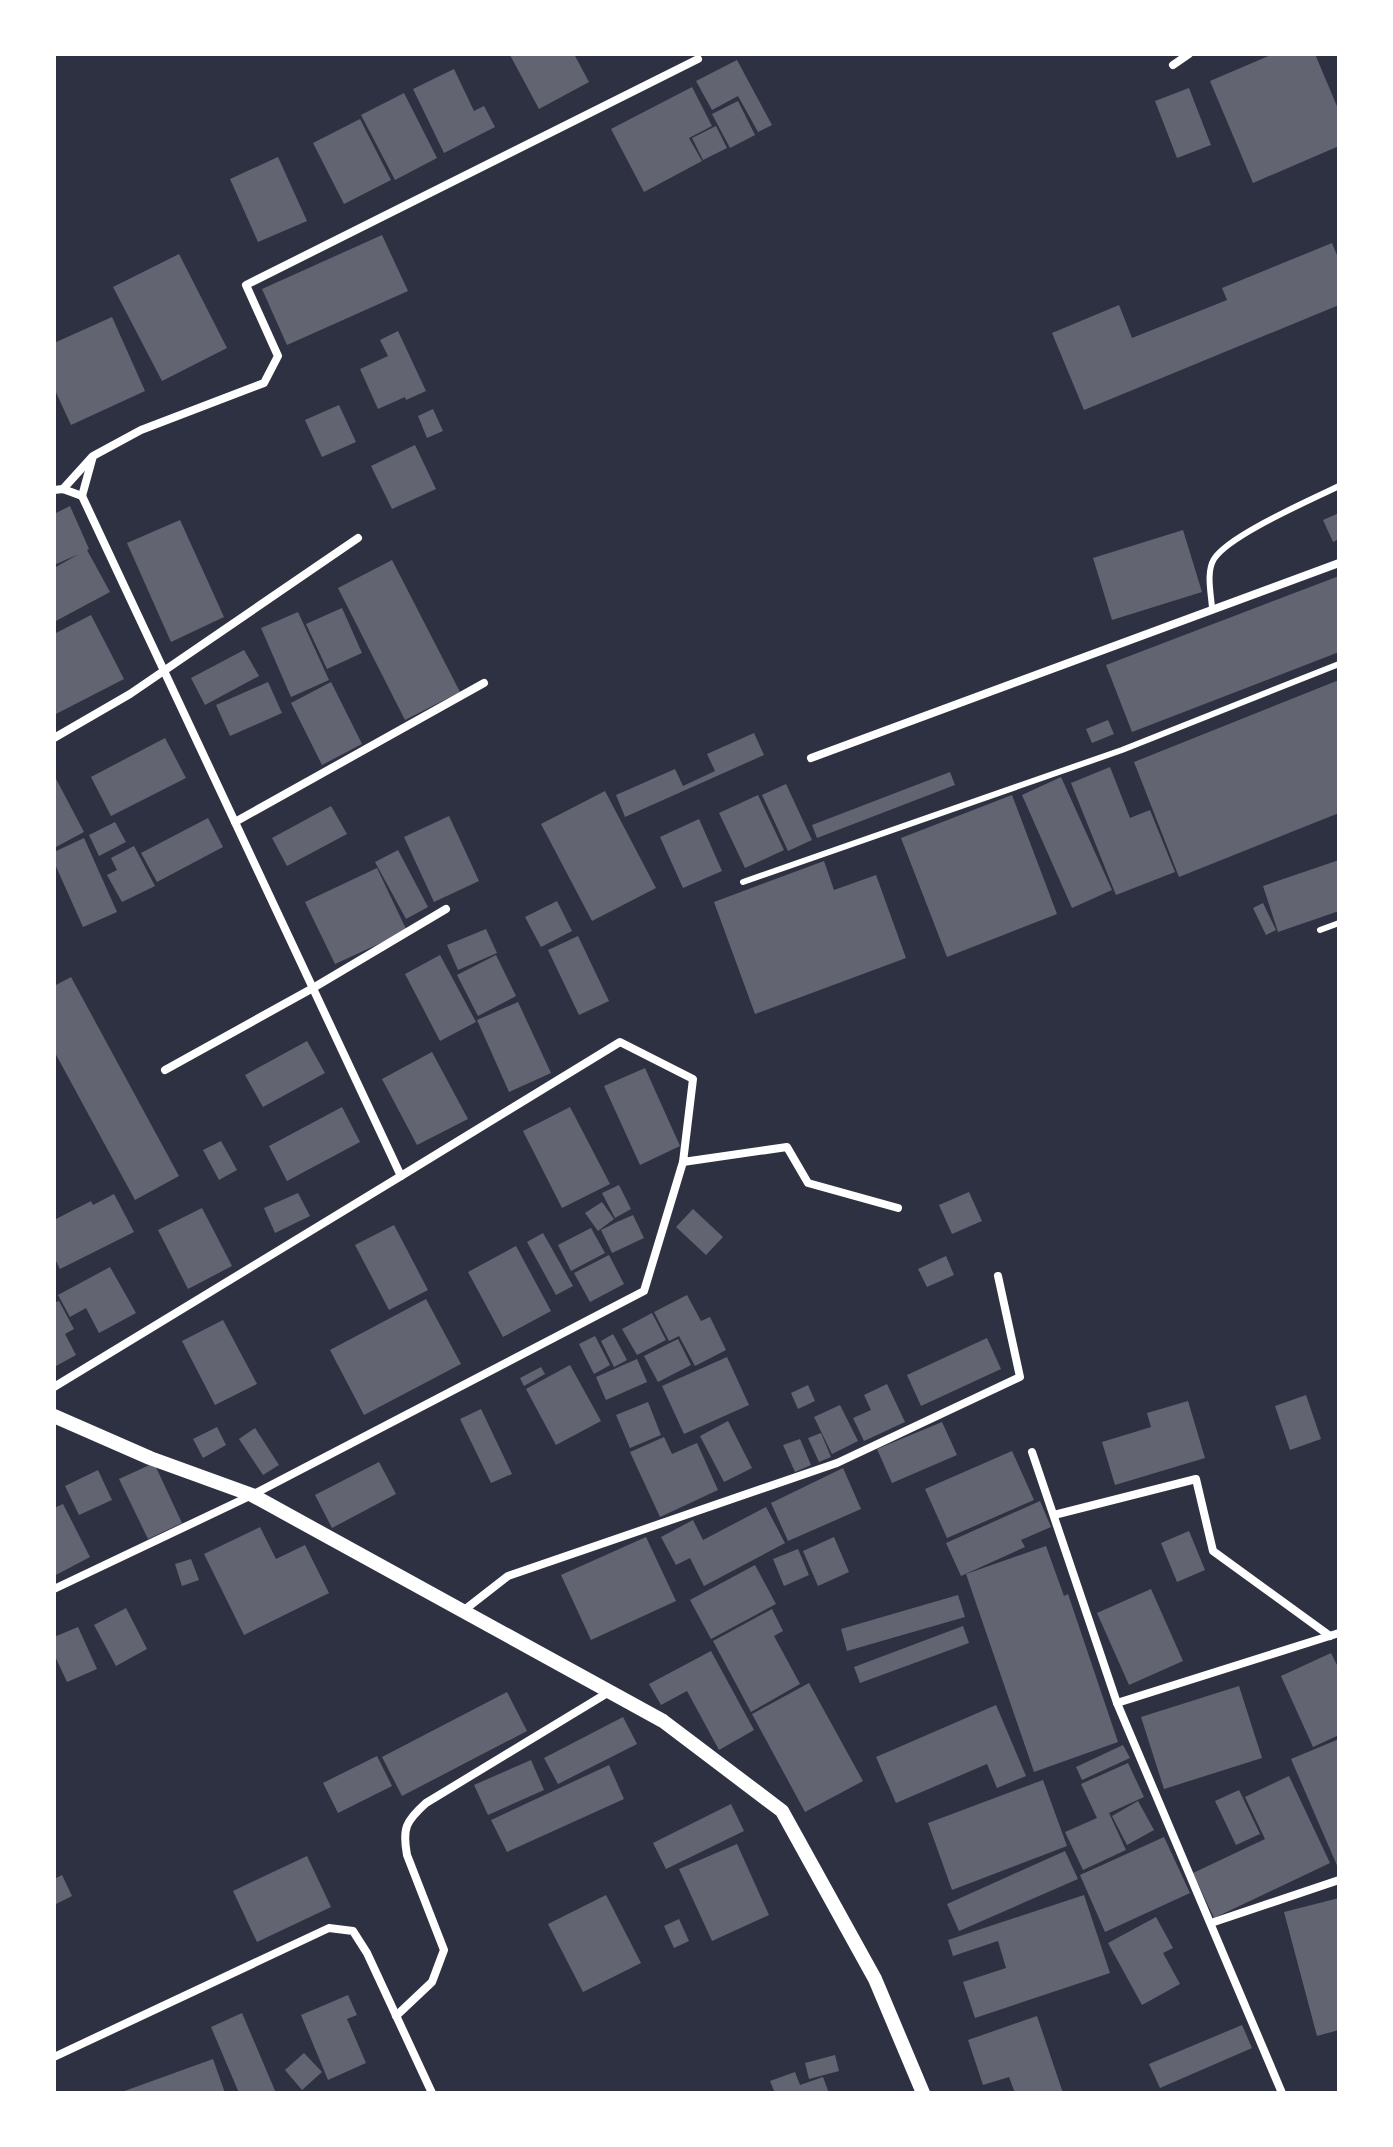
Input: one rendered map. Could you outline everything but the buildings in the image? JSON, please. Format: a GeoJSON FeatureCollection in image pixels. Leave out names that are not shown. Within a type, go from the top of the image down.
{"type":"FeatureCollection","features":[{"type":"Feature","properties":{"kind":"street"},"geometry":{"type":"LineString","coordinates":[[1173,65],[1189,54]]}},
{"type":"Feature","properties":{"kind":"street"},"geometry":{"type":"LineString","coordinates":[[59,490],[93,456],[141,430],[264,383],[278,356],[246,285],[698,59]]}},
{"type":"Feature","properties":{"kind":"street"},"geometry":{"type":"LineString","coordinates":[[93,456],[82,496],[401,1176]]}},
{"type":"Feature","properties":{"kind":"street"},"geometry":{"type":"LineString","coordinates":[[59,490],[82,496]]}},
{"type":"Feature","properties":{"kind":"street"},"geometry":{"type":"LineString","coordinates":[[54,738],[130,694],[358,538]]}},
{"type":"Feature","properties":{"kind":"street"},"geometry":{"type":"LineString","coordinates":[[811,758],[1339,563]]}},
{"type":"Feature","properties":{"kind":"street"},"geometry":{"type":"LineString","coordinates":[[235,822],[484,683]]}},
{"type":"Feature","properties":{"kind":"street"},"geometry":{"type":"LineString","coordinates":[[165,1070],[313,988],[446,909]]}},
{"type":"Feature","properties":{"kind":"street"},"geometry":{"type":"LineString","coordinates":[[54,1387],[620,1042],[693,1079],[683,1162],[644,1291],[252,1495],[54,1589]]}},
{"type":"Feature","properties":{"kind":"street"},"geometry":{"type":"LineString","coordinates":[[683,1162],[787,1147],[808,1183],[898,1208]]}},
{"type":"Feature","properties":{"kind":"street"},"geometry":{"type":"LineString","coordinates":[[462,1611],[508,1576],[837,1463],[1020,1377],[998,1276]]}},
{"type":"Feature","properties":{"kind":"street"},"geometry":{"type":"LineString","coordinates":[[54,1416],[150,1458],[252,1495],[663,1721],[782,1811],[875,1979],[923,2093]]}},
{"type":"Feature","properties":{"kind":"street"},"geometry":{"type":"LineString","coordinates":[[1032,1452],[1117,1703],[1282,2093]]}},
{"type":"Feature","properties":{"kind":"street"},"geometry":{"type":"LineString","coordinates":[[1054,1515],[1196,1479],[1213,1551],[1334,1635]]}},
{"type":"Feature","properties":{"kind":"street"},"geometry":{"type":"LineString","coordinates":[[1117,1703],[1334,1635]]}},
{"type":"Feature","properties":{"kind":"street"},"geometry":{"type":"LineString","coordinates":[[396,2016],[432,1982],[444,1950],[407,1855],[404,1839],[408,1819],[426,1803],[609,1692]]}},
{"type":"Feature","properties":{"kind":"street"},"geometry":{"type":"LineString","coordinates":[[1211,1923],[1339,1880]]}},
{"type":"Feature","properties":{"kind":"street"},"geometry":{"type":"LineString","coordinates":[[54,2057],[329,1928],[353,1931],[367,1953],[432,2093]]}},
{"type":"Feature","properties":{"kind":"lane"},"geometry":{"type":"LineString","coordinates":[[1212,608],[1212,561],[1221,550],[1266,522],[1339,486]]}},
{"type":"Feature","properties":{"kind":"lane"},"geometry":{"type":"LineString","coordinates":[[743,882],[1122,750],[1339,664]]}},
{"type":"Feature","properties":{"kind":"lane"},"geometry":{"type":"LineString","coordinates":[[1320,930],[1339,923]]}}]}
